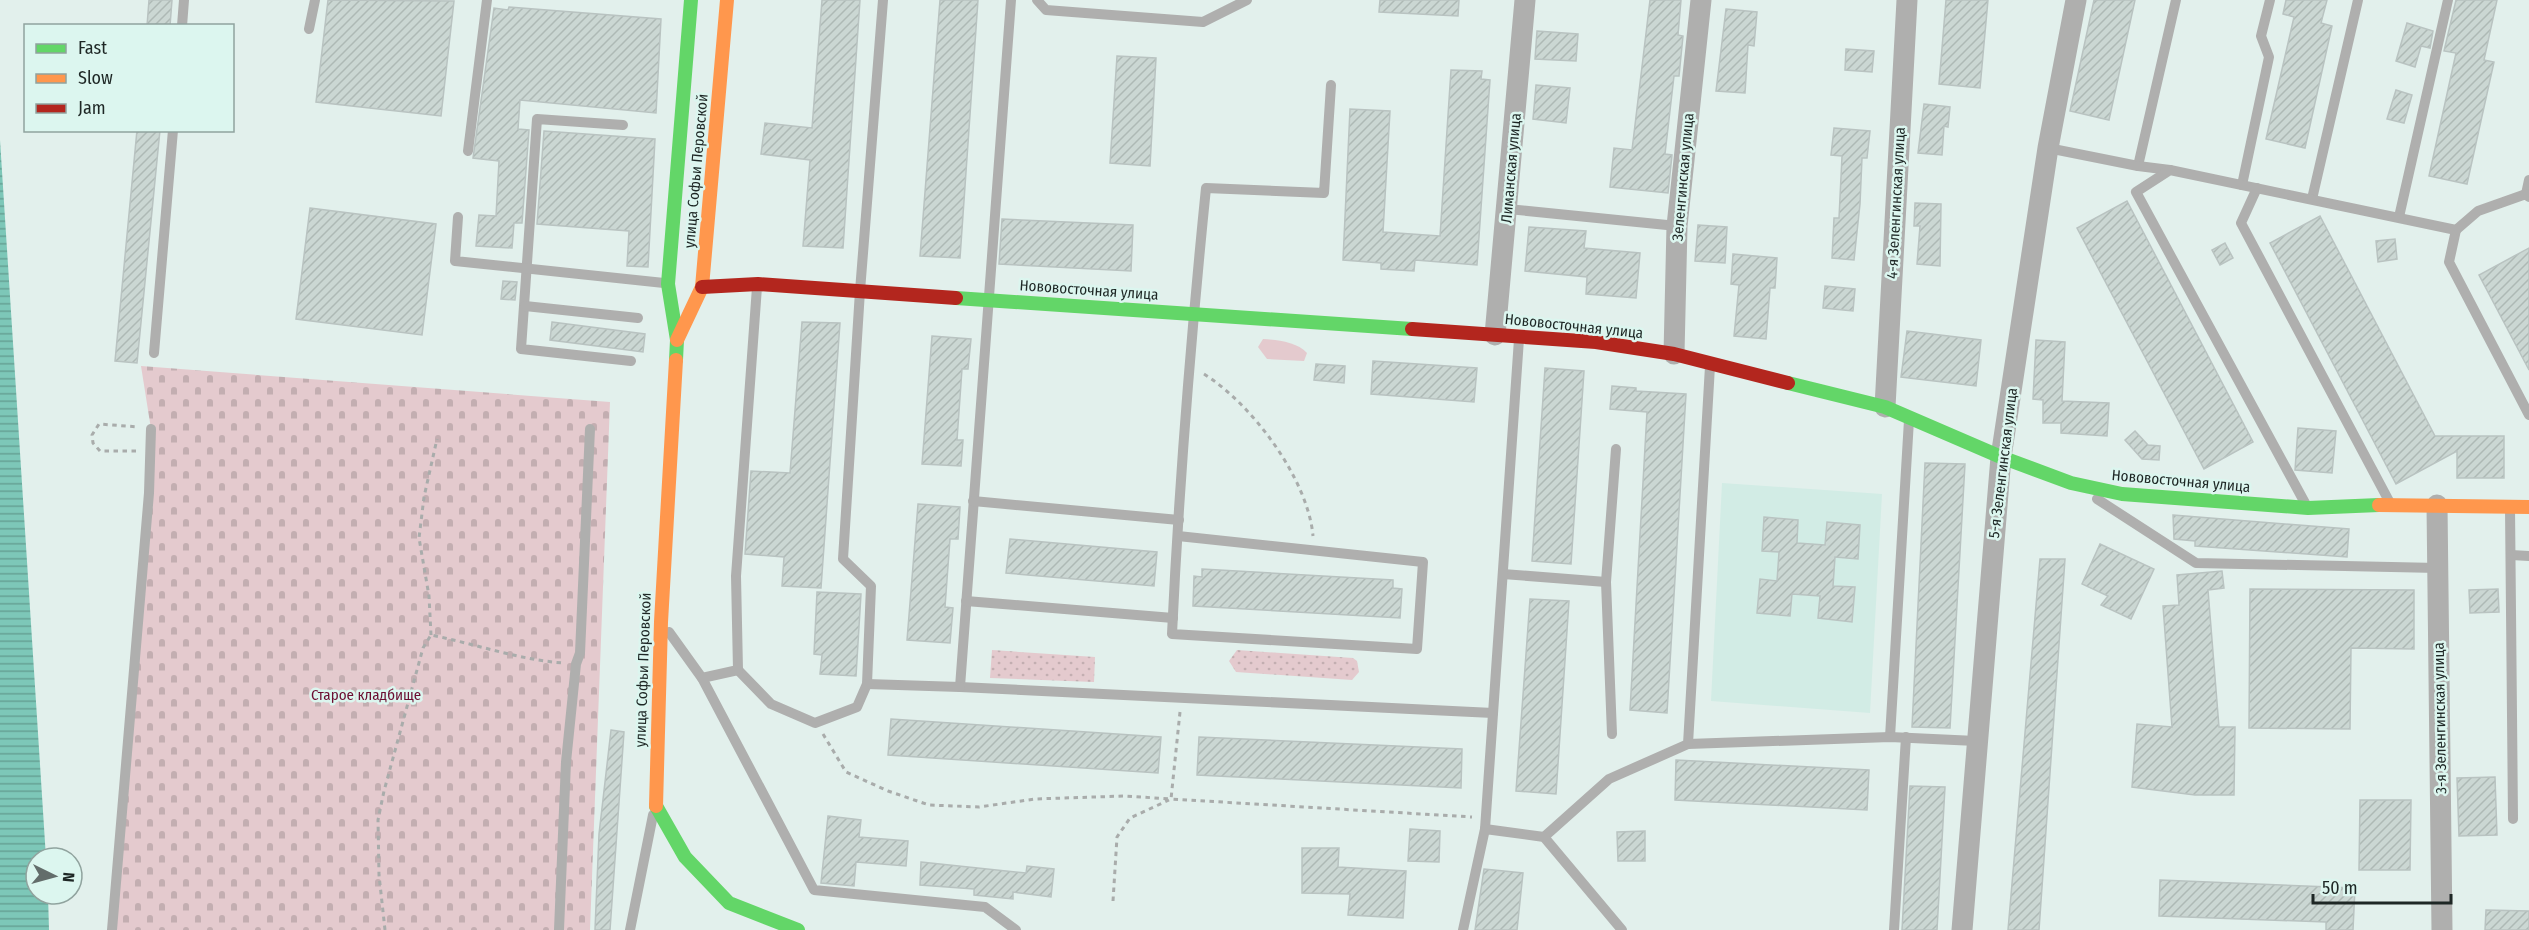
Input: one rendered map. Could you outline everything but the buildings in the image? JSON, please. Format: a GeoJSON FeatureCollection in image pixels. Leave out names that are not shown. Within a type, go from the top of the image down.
{"type":"FeatureCollection","features":[{"type":"Feature","properties":{"kind":"main road","name":"улица Софьи Перовской"},"geometry":{"type":"LineString","coordinates":[[677,340],[685,285],[692,0]]}},
{"type":"Feature","properties":{"kind":"main road","name":"улица Софьи Перовской"},"geometry":{"type":"LineString","coordinates":[[655,803],[661,621],[677,340],[727,0]]}},
{"type":"Feature","properties":{"kind":"main road","name":"Нововосточная улица"},"geometry":{"type":"LineString","coordinates":[[685,285],[758,284],[1596,342],[1674,354],[1885,407],[2001,457],[2071,483],[2122,494],[2308,508],[2391,504],[2529,507]]}},
{"type":"Feature","properties":{"kind":"main road"},"geometry":{"type":"LineString","coordinates":[[655,803],[685,857],[729,903],[798,930]]}},
{"type":"Feature","properties":{"kind":"street","name":"Лиманская улица"},"geometry":{"type":"LineString","coordinates":[[1495,335],[1525,0]]}},
{"type":"Feature","properties":{"kind":"street","name":"Зеленгинская улица"},"geometry":{"type":"LineString","coordinates":[[1674,354],[1677,226],[1701,0]]}},
{"type":"Feature","properties":{"kind":"street","name":"4-я Зеленгинская улица"},"geometry":{"type":"LineString","coordinates":[[1885,407],[1907,0]]}},
{"type":"Feature","properties":{"kind":"street","name":"5-я Зеленгинская улица"},"geometry":{"type":"LineString","coordinates":[[1962,930],[2001,457],[2048,148],[2076,0]]}},
{"type":"Feature","properties":{"kind":"street","name":"3-я Зеленгинская улица"},"geometry":{"type":"LineString","coordinates":[[2437,505],[2442,930]]}},
{"type":"Feature","properties":{"kind":"lane"},"geometry":{"type":"LineString","coordinates":[[182,24],[184,0]]}},
{"type":"Feature","properties":{"kind":"lane"},"geometry":{"type":"LineString","coordinates":[[309,29],[315,0]]}},
{"type":"Feature","properties":{"kind":"lane"},"geometry":{"type":"LineString","coordinates":[[468,151],[487,0]]}},
{"type":"Feature","properties":{"kind":"lane"},"geometry":{"type":"LineString","coordinates":[[758,284],[736,576],[738,670],[771,704],[815,723],[857,707],[867,684],[871,586],[843,560],[860,291],[883,0]]}},
{"type":"Feature","properties":{"kind":"lane"},"geometry":{"type":"LineString","coordinates":[[960,687],[1011,0]]}},
{"type":"Feature","properties":{"kind":"lane"},"geometry":{"type":"LineString","coordinates":[[1037,0],[1046,10],[1203,21],[1247,0]]}},
{"type":"Feature","properties":{"kind":"lane"},"geometry":{"type":"LineString","coordinates":[[2138,166],[2176,0]]}},
{"type":"Feature","properties":{"kind":"lane"},"geometry":{"type":"LineString","coordinates":[[2242,185],[2269,57],[2261,36],[2270,0]]}},
{"type":"Feature","properties":{"kind":"lane"},"geometry":{"type":"LineString","coordinates":[[2312,199],[2358,0]]}},
{"type":"Feature","properties":{"kind":"lane"},"geometry":{"type":"LineString","coordinates":[[2399,217],[2448,0]]}},
{"type":"Feature","properties":{"kind":"lane"},"geometry":{"type":"LineString","coordinates":[[1178,536],[1423,562],[1418,649],[1172,634],[1178,536],[1179,520],[1190,365],[1206,188],[1324,193],[1330,85]]}},
{"type":"Feature","properties":{"kind":"lane"},"geometry":{"type":"LineString","coordinates":[[623,125],[537,119],[521,349],[631,361]]}},
{"type":"Feature","properties":{"kind":"lane"},"geometry":{"type":"LineString","coordinates":[[154,353],[173,132]]}},
{"type":"Feature","properties":{"kind":"lane"},"geometry":{"type":"LineString","coordinates":[[2048,148],[2170,170],[2456,230]]}},
{"type":"Feature","properties":{"kind":"lane"},"geometry":{"type":"LineString","coordinates":[[2170,170],[2136,192],[2308,508]]}},
{"type":"Feature","properties":{"kind":"lane"},"geometry":{"type":"LineString","coordinates":[[2529,180],[2527,196],[2478,211],[2456,230],[2449,262],[2529,415]]}},
{"type":"Feature","properties":{"kind":"lane"},"geometry":{"type":"LineString","coordinates":[[2257,188],[2241,223],[2391,504]]}},
{"type":"Feature","properties":{"kind":"lane"},"geometry":{"type":"LineString","coordinates":[[1508,209],[1677,226]]}},
{"type":"Feature","properties":{"kind":"lane"},"geometry":{"type":"LineString","coordinates":[[458,217],[456,261],[685,285]]}},
{"type":"Feature","properties":{"kind":"lane"},"geometry":{"type":"LineString","coordinates":[[525,306],[638,318]]}},
{"type":"Feature","properties":{"kind":"lane"},"geometry":{"type":"LineString","coordinates":[[1463,930],[1485,829],[1519,337]]}},
{"type":"Feature","properties":{"kind":"lane"},"geometry":{"type":"LineString","coordinates":[[1688,744],[1711,363]]}},
{"type":"Feature","properties":{"kind":"lane"},"geometry":{"type":"LineString","coordinates":[[1890,737],[1909,417]]}},
{"type":"Feature","properties":{"kind":"lane"},"geometry":{"type":"LineString","coordinates":[[112,930],[149,493],[151,429]]}},
{"type":"Feature","properties":{"kind":"lane"},"geometry":{"type":"LineString","coordinates":[[558,930],[566,762],[576,664],[580,653],[590,429]]}},
{"type":"Feature","properties":{"kind":"lane"},"geometry":{"type":"LineString","coordinates":[[1612,734],[1606,582],[1616,449]]}},
{"type":"Feature","properties":{"kind":"lane"},"geometry":{"type":"LineString","coordinates":[[2071,483],[2196,563],[2438,568]]}},
{"type":"Feature","properties":{"kind":"lane"},"geometry":{"type":"LineString","coordinates":[[973,501],[1179,520]]}},
{"type":"Feature","properties":{"kind":"lane"},"geometry":{"type":"LineString","coordinates":[[2510,506],[2513,819]]}},
{"type":"Feature","properties":{"kind":"lane"},"geometry":{"type":"LineString","coordinates":[[2511,555],[2529,556]]}},
{"type":"Feature","properties":{"kind":"lane"},"geometry":{"type":"LineString","coordinates":[[1503,574],[1606,582]]}},
{"type":"Feature","properties":{"kind":"lane"},"geometry":{"type":"LineString","coordinates":[[966,602],[1173,618]]}},
{"type":"Feature","properties":{"kind":"lane"},"geometry":{"type":"LineString","coordinates":[[661,621],[702,678],[814,890],[985,907],[1016,930]]}},
{"type":"Feature","properties":{"kind":"lane"},"geometry":{"type":"LineString","coordinates":[[702,678],[738,670]]}},
{"type":"Feature","properties":{"kind":"lane"},"geometry":{"type":"LineString","coordinates":[[867,684],[1493,713]]}},
{"type":"Feature","properties":{"kind":"lane"},"geometry":{"type":"LineString","coordinates":[[1544,837],[1610,779],[1688,744],[1890,737],[1976,741]]}},
{"type":"Feature","properties":{"kind":"lane"},"geometry":{"type":"LineString","coordinates":[[1894,930],[1906,737]]}},
{"type":"Feature","properties":{"kind":"lane"},"geometry":{"type":"LineString","coordinates":[[630,930],[655,803]]}},
{"type":"Feature","properties":{"kind":"lane"},"geometry":{"type":"LineString","coordinates":[[1485,829],[1544,837],[1622,930]]}},
{"type":"Feature","properties":{"kind":"path"},"geometry":{"type":"LineString","coordinates":[[1190,365],[1217,382],[1259,424],[1299,487],[1312,526],[1315,550]]}},
{"type":"Feature","properties":{"kind":"path"},"geometry":{"type":"LineString","coordinates":[[150,451],[100,451],[93,443],[92,435],[99,424],[114,423],[151,429]]}},
{"type":"Feature","properties":{"kind":"path"},"geometry":{"type":"LineString","coordinates":[[385,930],[379,875],[378,820],[423,648],[431,635],[429,596],[419,538],[424,497],[437,439]]}},
{"type":"Feature","properties":{"kind":"path"},"geometry":{"type":"LineString","coordinates":[[431,635],[470,643],[529,660],[576,664]]}},
{"type":"Feature","properties":{"kind":"path"},"geometry":{"type":"LineString","coordinates":[[1171,799],[1177,727],[1183,698]]}},
{"type":"Feature","properties":{"kind":"path"},"geometry":{"type":"LineString","coordinates":[[815,723],[846,772],[888,791],[929,805],[979,807],[1035,799],[1125,796],[1485,817]]}},
{"type":"Feature","properties":{"kind":"path"},"geometry":{"type":"LineString","coordinates":[[1113,900],[1117,837],[1130,818],[1171,799]]}},
{"type":"Feature","properties":{"kind":"shaded area"},"geometry":{"type":"Polygon","coordinates":[[[0,140],[45,846],[24,846],[24,906],[48,906],[49,930],[0,930],[0,140]]]}},
{"type":"Feature","properties":{"kind":"shaded area"},"geometry":{"type":"Polygon","coordinates":[[[1722,483],[1882,494],[1870,713],[1711,701],[1722,483]]]}},
{"type":"Feature","properties":{"kind":"green space"},"geometry":{"type":"Polygon","coordinates":[[[1263,339],[1298,346],[1307,353],[1304,361],[1267,359],[1258,347],[1263,339]]]}},
{"type":"Feature","properties":{"kind":"green space","name":"Старое кладбище"},"geometry":{"type":"Polygon","coordinates":[[[141,366],[610,402],[590,930],[114,930],[151,429],[141,366]]]}},
{"type":"Feature","properties":{"kind":"green space"},"geometry":{"type":"Polygon","coordinates":[[[992,650],[1095,657],[1094,682],[990,678],[992,650]]]}},
{"type":"Feature","properties":{"kind":"green space"},"geometry":{"type":"Polygon","coordinates":[[[1237,650],[1353,658],[1357,661],[1359,672],[1352,680],[1236,672],[1229,661],[1237,650]]]}},
{"type":"Feature","properties":{"kind":"traffic: fast"},"geometry":{"type":"LineString","coordinates":[[676,360],[677,340],[668,284],[691,0]]}},
{"type":"Feature","properties":{"kind":"traffic: fast"},"geometry":{"type":"LineString","coordinates":[[956,298],[1412,329]]}},
{"type":"Feature","properties":{"kind":"traffic: fast"},"geometry":{"type":"LineString","coordinates":[[1788,383],[1885,407],[2001,457],[2071,483],[2122,494],[2308,508],[2379,505]]}},
{"type":"Feature","properties":{"kind":"traffic: fast"},"geometry":{"type":"LineString","coordinates":[[656,806],[685,857],[729,903],[798,930]]}},
{"type":"Feature","properties":{"kind":"traffic: slow"},"geometry":{"type":"LineString","coordinates":[[677,340],[702,287],[727,0]]}},
{"type":"Feature","properties":{"kind":"traffic: slow"},"geometry":{"type":"LineString","coordinates":[[656,806],[661,622],[676,360]]}},
{"type":"Feature","properties":{"kind":"traffic: slow"},"geometry":{"type":"LineString","coordinates":[[2379,505],[2529,507]]}},
{"type":"Feature","properties":{"kind":"traffic: jam"},"geometry":{"type":"LineString","coordinates":[[702,287],[758,284],[956,298]]}},
{"type":"Feature","properties":{"kind":"traffic: jam"},"geometry":{"type":"LineString","coordinates":[[1412,329],[1596,342],[1674,354],[1788,383]]}}]}
